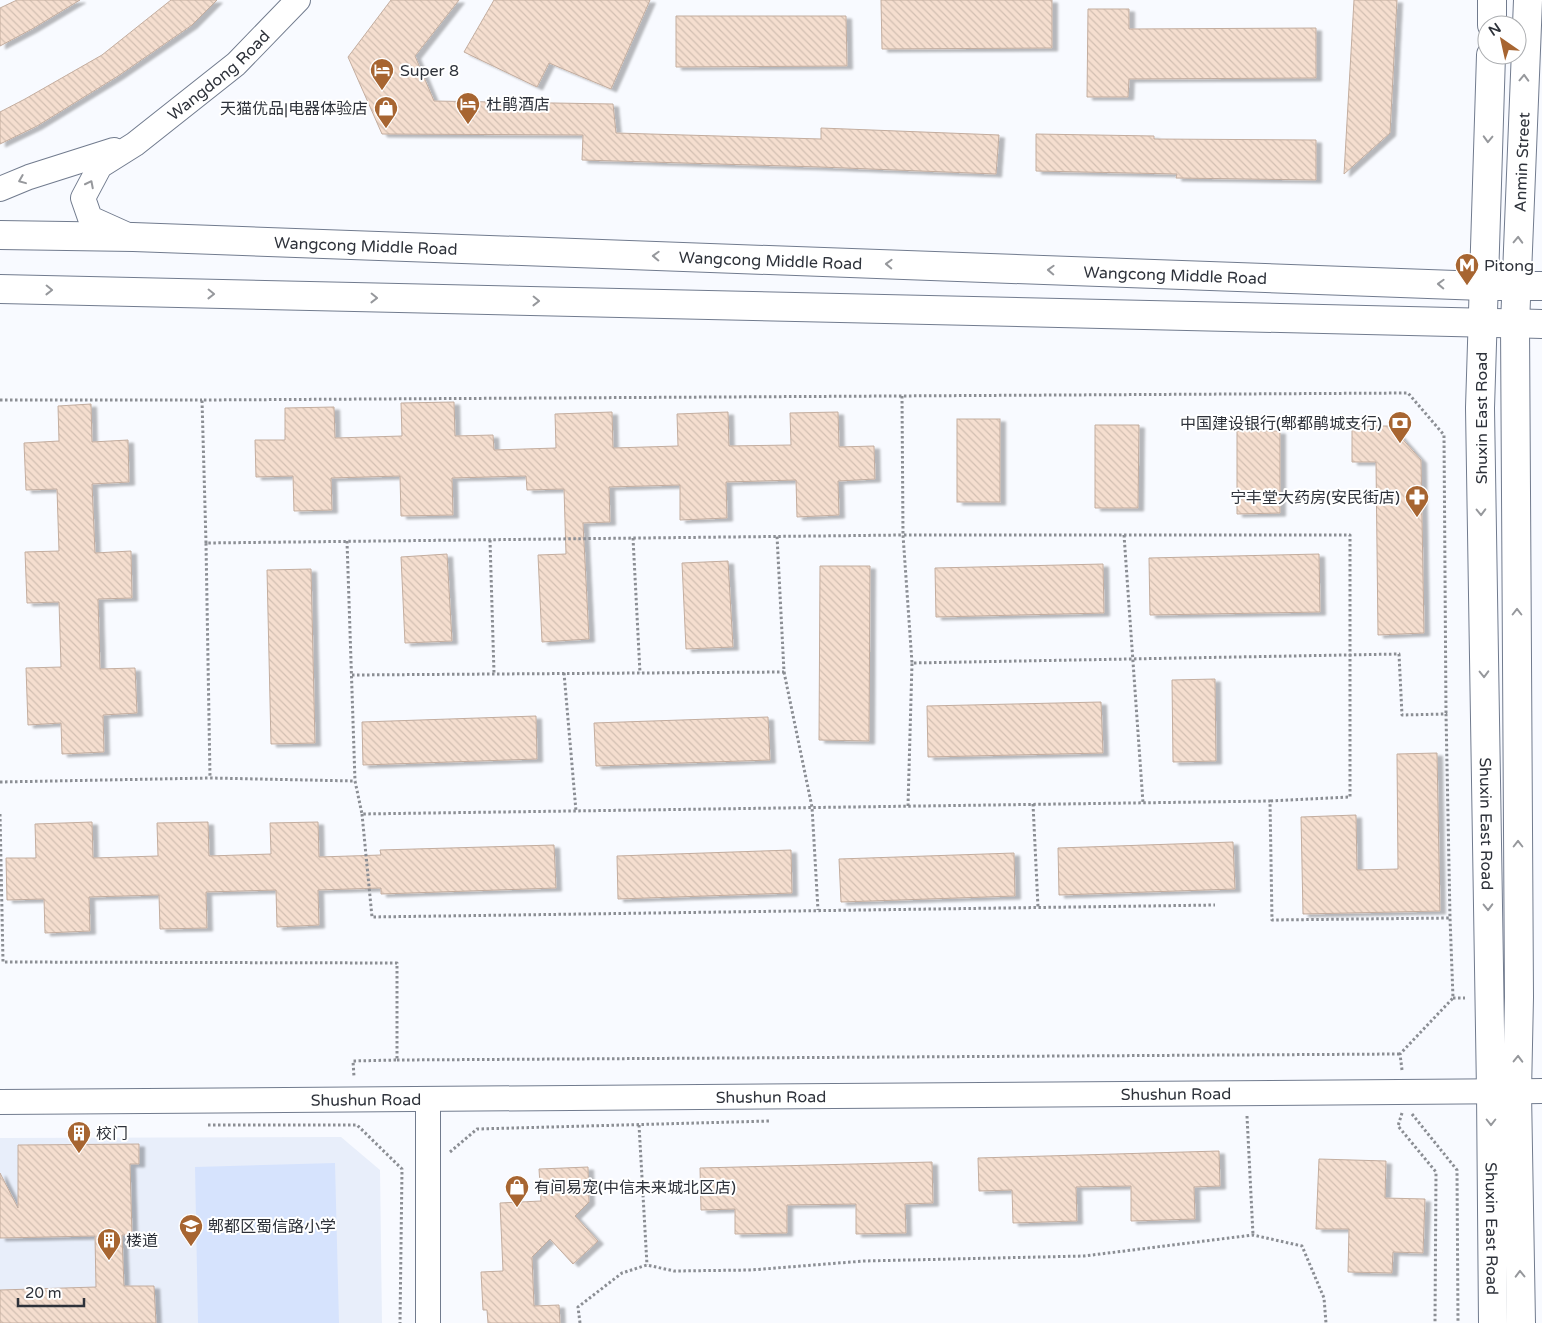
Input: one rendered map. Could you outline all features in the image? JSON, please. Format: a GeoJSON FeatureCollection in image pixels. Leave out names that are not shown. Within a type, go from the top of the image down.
{"type":"FeatureCollection","features":[{"type":"Feature","properties":{"kind":"main road"},"geometry":{"type":"LineString","coordinates":[[1492,0],[1492,15]]}},
{"type":"Feature","properties":{"kind":"main road","name":"Anmin Street"},"geometry":{"type":"LineString","coordinates":[[1515,324],[1529,286],[1528,0]]}},
{"type":"Feature","properties":{"kind":"main road","name":"Anmin Street"},"geometry":{"type":"LineString","coordinates":[[1482,323],[1491,65]]}},
{"type":"Feature","properties":{"kind":"main road","name":"Wangcong Middle Road"},"geometry":{"type":"LineString","coordinates":[[0,236],[133,237],[1483,286],[1529,286]]}},
{"type":"Feature","properties":{"kind":"main road"},"geometry":{"type":"LineString","coordinates":[[0,289],[1542,324]]}},
{"type":"Feature","properties":{"kind":"main road","name":"Shuxin East Road"},"geometry":{"type":"LineString","coordinates":[[1482,323],[1480,408],[1517,1091],[1493,1323]]}},
{"type":"Feature","properties":{"kind":"main road","name":"Shuxin East Road"},"geometry":{"type":"LineString","coordinates":[[1515,324],[1519,987],[1517,1091],[1521,1323]]}},
{"type":"Feature","properties":{"kind":"street","name":"Wangdong Road"},"geometry":{"type":"LineString","coordinates":[[133,237],[90,218],[83,198],[100,166],[135,144],[236,64],[298,0]]}},
{"type":"Feature","properties":{"kind":"street","name":"Wangdong Road"},"geometry":{"type":"LineString","coordinates":[[0,189],[29,177],[135,144]]}},
{"type":"Feature","properties":{"kind":"street","name":"Shushun Road"},"geometry":{"type":"LineString","coordinates":[[0,1102],[355,1099],[1404,1099],[1517,1091]]}},
{"type":"Feature","properties":{"kind":"street"},"geometry":{"type":"LineString","coordinates":[[428,1099],[428,1323]]}},
{"type":"Feature","properties":{"kind":"path"},"geometry":{"type":"LineString","coordinates":[[0,400],[1408,393],[1444,434],[1446,714],[1453,998],[1400,1054],[353,1061],[357,1125],[402,1169],[400,1323]]}},
{"type":"Feature","properties":{"kind":"path"},"geometry":{"type":"LineString","coordinates":[[902,396],[902,535],[912,663],[908,806]]}},
{"type":"Feature","properties":{"kind":"path"},"geometry":{"type":"LineString","coordinates":[[202,400],[210,778]]}},
{"type":"Feature","properties":{"kind":"path"},"geometry":{"type":"LineString","coordinates":[[206,543],[902,535],[1350,535],[1350,797],[1270,801],[362,814]]}},
{"type":"Feature","properties":{"kind":"path"},"geometry":{"type":"LineString","coordinates":[[1124,535],[1143,803]]}},
{"type":"Feature","properties":{"kind":"path"},"geometry":{"type":"LineString","coordinates":[[777,536],[784,672],[812,807],[818,910]]}},
{"type":"Feature","properties":{"kind":"path"},"geometry":{"type":"LineString","coordinates":[[634,538],[640,673]]}},
{"type":"Feature","properties":{"kind":"path"},"geometry":{"type":"LineString","coordinates":[[490,540],[494,674]]}},
{"type":"Feature","properties":{"kind":"path"},"geometry":{"type":"LineString","coordinates":[[347,541],[355,781],[362,814],[372,917],[1214,905]]}},
{"type":"Feature","properties":{"kind":"path"},"geometry":{"type":"LineString","coordinates":[[912,663],[1399,654],[1402,715],[1446,714]]}},
{"type":"Feature","properties":{"kind":"path"},"geometry":{"type":"LineString","coordinates":[[352,675],[784,672]]}},
{"type":"Feature","properties":{"kind":"path"},"geometry":{"type":"LineString","coordinates":[[564,673],[576,810]]}},
{"type":"Feature","properties":{"kind":"path"},"geometry":{"type":"LineString","coordinates":[[0,782],[210,778],[355,781]]}},
{"type":"Feature","properties":{"kind":"path"},"geometry":{"type":"LineString","coordinates":[[1270,801],[1272,920],[1450,918]]}},
{"type":"Feature","properties":{"kind":"path"},"geometry":{"type":"LineString","coordinates":[[1033,804],[1038,908]]}},
{"type":"Feature","properties":{"kind":"path"},"geometry":{"type":"LineString","coordinates":[[0,814],[3,962],[397,963],[397,1060]]}},
{"type":"Feature","properties":{"kind":"path"},"geometry":{"type":"LineString","coordinates":[[1400,1054],[1404,1099],[1398,1126],[1436,1172],[1436,1323]]}},
{"type":"Feature","properties":{"kind":"path"},"geometry":{"type":"LineString","coordinates":[[1404,1099],[1457,1170],[1458,1323]]}},
{"type":"Feature","properties":{"kind":"path"},"geometry":{"type":"LineString","coordinates":[[1247,1109],[1253,1235]]}},
{"type":"Feature","properties":{"kind":"path"},"geometry":{"type":"LineString","coordinates":[[443,1158],[477,1129],[779,1121]]}},
{"type":"Feature","properties":{"kind":"path"},"geometry":{"type":"LineString","coordinates":[[198,1126],[357,1125]]}},
{"type":"Feature","properties":{"kind":"path"},"geometry":{"type":"LineString","coordinates":[[639,1125],[647,1265]]}},
{"type":"Feature","properties":{"kind":"path"},"geometry":{"type":"LineString","coordinates":[[580,1323],[578,1307],[622,1273],[647,1265],[674,1272],[741,1270],[864,1262],[1084,1256],[1253,1235],[1302,1246],[1324,1298],[1326,1323]]}},
{"type":"Feature","properties":{"kind":"shaded area","name":"郫都区蜀信路小学"},"geometry":{"type":"Polygon","coordinates":[[[341,1137],[380,1170],[382,1323],[0,1323],[0,1138],[341,1137]]]}},
{"type":"Feature","properties":{"kind":"shaded area"},"geometry":{"type":"Polygon","coordinates":[[[335,1163],[339,1323],[198,1323],[195,1167],[335,1163]]]}},
{"type":"Feature","properties":{"kind":"building"},"geometry":{"type":"Polygon","coordinates":[[[17,0],[80,0],[0,46],[0,8],[17,0]]]}},
{"type":"Feature","properties":{"kind":"building"},"geometry":{"type":"Polygon","coordinates":[[[171,0],[217,0],[192,25],[118,76],[37,126],[0,144],[0,112],[102,55],[171,0]]]}},
{"type":"Feature","properties":{"kind":"building"},"geometry":{"type":"Polygon","coordinates":[[[391,0],[459,0],[415,56],[434,101],[613,104],[616,133],[821,139],[821,128],[999,135],[996,174],[582,160],[583,135],[382,134],[348,57],[391,0]]]}},
{"type":"Feature","properties":{"kind":"building"},"geometry":{"type":"Polygon","coordinates":[[[494,0],[650,0],[611,89],[549,63],[537,87],[464,52],[494,0]]]}},
{"type":"Feature","properties":{"kind":"building"},"geometry":{"type":"Polygon","coordinates":[[[881,0],[1052,0],[1052,48],[882,49],[881,0]]]}},
{"type":"Feature","properties":{"kind":"building"},"geometry":{"type":"Polygon","coordinates":[[[1354,0],[1397,0],[1390,133],[1344,174],[1354,0]]]}},
{"type":"Feature","properties":{"kind":"building"},"geometry":{"type":"Polygon","coordinates":[[[1088,9],[1129,9],[1129,29],[1316,28],[1316,78],[1129,79],[1128,97],[1087,97],[1088,9]]]}},
{"type":"Feature","properties":{"kind":"building"},"geometry":{"type":"Polygon","coordinates":[[[676,16],[846,16],[847,66],[676,67],[676,16]]]}},
{"type":"Feature","properties":{"kind":"building"},"geometry":{"type":"Polygon","coordinates":[[[1036,134],[1154,136],[1154,139],[1316,140],[1316,180],[1176,178],[1177,174],[1036,171],[1036,134]]]}},
{"type":"Feature","properties":{"kind":"building"},"geometry":{"type":"Polygon","coordinates":[[[454,402],[455,436],[493,435],[494,450],[556,448],[555,414],[612,412],[613,448],[678,446],[677,414],[728,412],[729,446],[791,445],[790,413],[838,412],[839,447],[874,446],[875,479],[838,481],[839,515],[797,517],[796,480],[726,482],[727,518],[680,520],[680,485],[609,487],[610,522],[583,523],[589,639],[542,642],[538,555],[566,554],[564,489],[527,490],[526,476],[452,478],[453,515],[401,516],[400,476],[331,478],[332,510],[294,511],[293,476],[256,477],[255,440],[285,440],[285,408],[334,407],[335,438],[402,436],[401,403],[454,402]]]}},
{"type":"Feature","properties":{"kind":"building"},"geometry":{"type":"Polygon","coordinates":[[[91,404],[92,442],[128,440],[129,482],[92,484],[95,553],[131,551],[132,598],[98,599],[100,669],[135,668],[137,713],[103,715],[104,752],[62,754],[61,723],[28,725],[26,668],[61,667],[59,602],[27,603],[25,552],[59,551],[57,489],[26,490],[24,443],[59,441],[58,406],[91,404]]]}},
{"type":"Feature","properties":{"kind":"building"},"geometry":{"type":"Polygon","coordinates":[[[957,419],[1000,419],[1000,502],[957,502],[957,419]]]}},
{"type":"Feature","properties":{"kind":"building"},"geometry":{"type":"Polygon","coordinates":[[[1095,425],[1139,425],[1138,508],[1095,508],[1095,425]]]}},
{"type":"Feature","properties":{"kind":"building"},"geometry":{"type":"Polygon","coordinates":[[[1352,426],[1391,426],[1421,460],[1424,633],[1378,635],[1376,462],[1352,462],[1352,426]]]}},
{"type":"Feature","properties":{"kind":"building"},"geometry":{"type":"Polygon","coordinates":[[[1237,431],[1280,431],[1280,513],[1237,514],[1237,431]]]}},
{"type":"Feature","properties":{"kind":"building"},"geometry":{"type":"Polygon","coordinates":[[[447,554],[452,641],[405,643],[401,557],[447,554]]]}},
{"type":"Feature","properties":{"kind":"building"},"geometry":{"type":"Polygon","coordinates":[[[1319,554],[1320,612],[1150,615],[1149,558],[1319,554]]]}},
{"type":"Feature","properties":{"kind":"building"},"geometry":{"type":"Polygon","coordinates":[[[728,561],[733,647],[686,649],[682,563],[728,561]]]}},
{"type":"Feature","properties":{"kind":"building"},"geometry":{"type":"Polygon","coordinates":[[[1103,564],[1104,613],[936,617],[935,568],[1103,564]]]}},
{"type":"Feature","properties":{"kind":"building"},"geometry":{"type":"Polygon","coordinates":[[[820,566],[870,566],[869,741],[819,740],[820,566]]]}},
{"type":"Feature","properties":{"kind":"building"},"geometry":{"type":"Polygon","coordinates":[[[311,569],[315,743],[271,744],[267,570],[311,569]]]}},
{"type":"Feature","properties":{"kind":"building"},"geometry":{"type":"Polygon","coordinates":[[[1215,679],[1216,761],[1173,762],[1172,680],[1215,679]]]}},
{"type":"Feature","properties":{"kind":"building"},"geometry":{"type":"Polygon","coordinates":[[[1101,702],[1103,753],[928,757],[927,706],[1101,702]]]}},
{"type":"Feature","properties":{"kind":"building"},"geometry":{"type":"Polygon","coordinates":[[[536,716],[537,759],[363,765],[362,722],[536,716]]]}},
{"type":"Feature","properties":{"kind":"building"},"geometry":{"type":"Polygon","coordinates":[[[768,717],[770,760],[596,766],[594,723],[768,717]]]}},
{"type":"Feature","properties":{"kind":"building"},"geometry":{"type":"Polygon","coordinates":[[[1437,753],[1440,911],[1303,914],[1301,817],[1356,815],[1357,870],[1398,869],[1397,754],[1437,753]]]}},
{"type":"Feature","properties":{"kind":"building"},"geometry":{"type":"Polygon","coordinates":[[[92,822],[93,858],[158,856],[157,823],[208,822],[209,856],[271,854],[270,823],[318,822],[319,857],[381,855],[380,850],[554,845],[556,888],[381,894],[381,888],[318,890],[319,925],[277,927],[276,890],[206,892],[207,928],[160,929],[159,895],[89,897],[90,931],[45,933],[44,899],[7,900],[6,858],[36,858],[35,824],[92,822]]]}},
{"type":"Feature","properties":{"kind":"building"},"geometry":{"type":"Polygon","coordinates":[[[1233,842],[1235,889],[1059,895],[1058,848],[1233,842]]]}},
{"type":"Feature","properties":{"kind":"building"},"geometry":{"type":"Polygon","coordinates":[[[791,850],[792,893],[618,899],[617,856],[791,850]]]}},
{"type":"Feature","properties":{"kind":"building"},"geometry":{"type":"Polygon","coordinates":[[[1014,853],[1015,896],[841,902],[839,859],[1014,853]]]}},
{"type":"Feature","properties":{"kind":"building"},"geometry":{"type":"Polygon","coordinates":[[[139,1144],[139,1164],[130,1164],[132,1235],[122,1235],[124,1286],[154,1286],[156,1323],[0,1323],[0,1290],[96,1287],[95,1236],[0,1238],[0,1173],[18,1208],[18,1145],[139,1144]]]}},
{"type":"Feature","properties":{"kind":"building"},"geometry":{"type":"Polygon","coordinates":[[[1219,1151],[1220,1186],[1194,1187],[1195,1219],[1131,1221],[1131,1186],[1076,1187],[1077,1221],[1013,1223],[1012,1190],[979,1191],[978,1158],[1219,1151]]]}},
{"type":"Feature","properties":{"kind":"building"},"geometry":{"type":"Polygon","coordinates":[[[1319,1159],[1386,1161],[1385,1198],[1425,1199],[1423,1253],[1393,1252],[1392,1273],[1348,1272],[1349,1229],[1316,1229],[1319,1159]]]}},
{"type":"Feature","properties":{"kind":"building"},"geometry":{"type":"Polygon","coordinates":[[[932,1162],[933,1203],[905,1204],[906,1233],[856,1234],[856,1204],[787,1205],[787,1233],[735,1234],[735,1209],[701,1210],[700,1168],[932,1162]]]}},
{"type":"Feature","properties":{"kind":"building"},"geometry":{"type":"Polygon","coordinates":[[[588,1167],[589,1202],[575,1216],[598,1241],[573,1264],[550,1239],[532,1257],[534,1306],[559,1305],[560,1323],[488,1323],[487,1310],[483,1310],[481,1272],[503,1271],[500,1203],[541,1201],[539,1169],[588,1167]]]}},
{"type":"Feature","properties":{"kind":"place","name":"Super 8"},"geometry":{"type":"Point","coordinates":[382,91]}},
{"type":"Feature","properties":{"kind":"place","name":"杜鹃酒店"},"geometry":{"type":"Point","coordinates":[468,125]}},
{"type":"Feature","properties":{"kind":"place","name":"天猫优品|电器体验店"},"geometry":{"type":"Point","coordinates":[386,129]}},
{"type":"Feature","properties":{"kind":"place","name":"Pitong"},"geometry":{"type":"Point","coordinates":[1467,286]}},
{"type":"Feature","properties":{"kind":"place","name":"中国建设银行(郫都鹃城支行)"},"geometry":{"type":"Point","coordinates":[1400,444]}},
{"type":"Feature","properties":{"kind":"place","name":"宁丰堂大药房(安民街店)"},"geometry":{"type":"Point","coordinates":[1417,518]}},
{"type":"Feature","properties":{"kind":"place","name":"校门"},"geometry":{"type":"Point","coordinates":[79,1154]}},
{"type":"Feature","properties":{"kind":"place","name":"有间易宠(中信未来城北区店)"},"geometry":{"type":"Point","coordinates":[517,1208]}},
{"type":"Feature","properties":{"kind":"place","name":"郫都区蜀信路小学"},"geometry":{"type":"Point","coordinates":[191,1247]}},
{"type":"Feature","properties":{"kind":"place","name":"楼道"},"geometry":{"type":"Point","coordinates":[109,1261]}}]}
